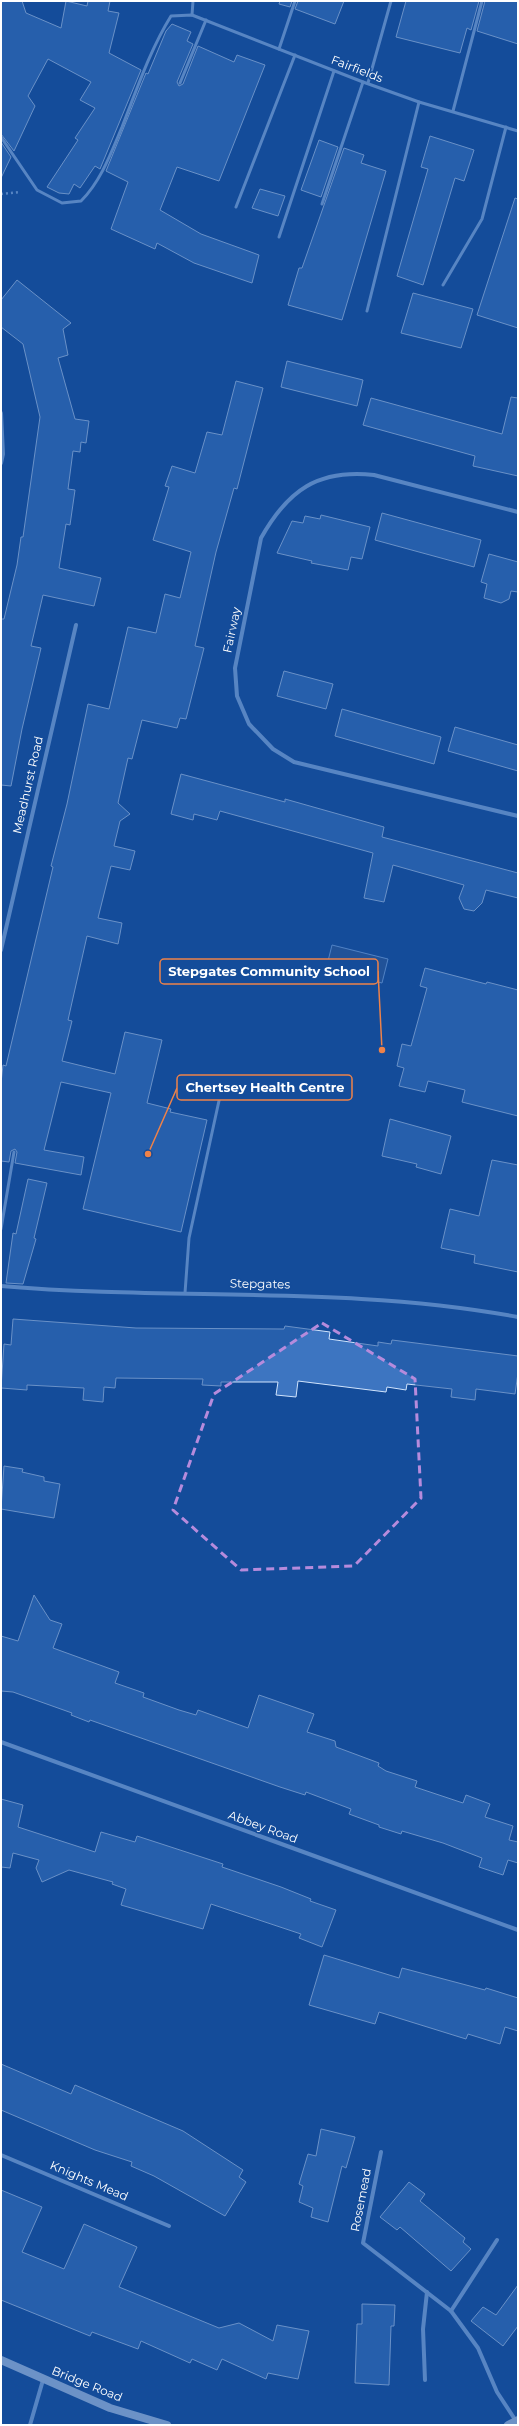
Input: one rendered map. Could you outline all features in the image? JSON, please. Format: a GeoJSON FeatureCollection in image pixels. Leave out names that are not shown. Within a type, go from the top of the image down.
{"type":"FeatureCollection","features":[{"type":"Feature","properties":{"kind":"main road","name":"Bridge Road"},"geometry":{"type":"LineString","coordinates":[[1,2360],[43,2380],[110,2408],[167,2425]]}},
{"type":"Feature","properties":{"kind":"main road"},"geometry":{"type":"LineString","coordinates":[[508,2425],[517,2420]]}},
{"type":"Feature","properties":{"kind":"street"},"geometry":{"type":"LineString","coordinates":[[1,413],[3,454],[1,463]]}},
{"type":"Feature","properties":{"kind":"street","name":"Fairway"},"geometry":{"type":"LineString","coordinates":[[518,512],[374,475],[350,473],[316,480],[297,492],[271,521],[261,538],[234,668],[237,696],[249,724],[272,749],[294,762],[518,816]]}},
{"type":"Feature","properties":{"kind":"street","name":"Meadhurst Road"},"geometry":{"type":"LineString","coordinates":[[1,950],[76,624]]}},
{"type":"Feature","properties":{"kind":"street","name":"Stepgates"},"geometry":{"type":"LineString","coordinates":[[1,1286],[311,1295],[396,1300],[483,1310],[518,1316]]}},
{"type":"Feature","properties":{"kind":"street","name":"Abbey Road"},"geometry":{"type":"LineString","coordinates":[[1,1742],[518,1930]]}},
{"type":"Feature","properties":{"kind":"street","name":"Rosemead"},"geometry":{"type":"LineString","coordinates":[[381,2152],[363,2243],[451,2311],[478,2348],[497,2392],[517,2420]]}},
{"type":"Feature","properties":{"kind":"street","name":"Knights Mead"},"geometry":{"type":"LineString","coordinates":[[1,2155],[170,2226]]}},
{"type":"Feature","properties":{"kind":"street"},"geometry":{"type":"LineString","coordinates":[[451,2311],[496,2240]]}},
{"type":"Feature","properties":{"kind":"street"},"geometry":{"type":"LineString","coordinates":[[425,2380],[423,2329],[427,2292]]}},
{"type":"Feature","properties":{"kind":"street"},"geometry":{"type":"LineString","coordinates":[[30,2425],[43,2380]]}},
{"type":"Feature","properties":{"kind":"lane"},"geometry":{"type":"LineString","coordinates":[[1,137],[37,190],[62,202],[81,201],[95,187],[157,38],[171,16],[192,15],[193,1]]}},
{"type":"Feature","properties":{"kind":"lane"},"geometry":{"type":"LineString","coordinates":[[279,49],[295,1]]}},
{"type":"Feature","properties":{"kind":"lane"},"geometry":{"type":"LineString","coordinates":[[368,83],[391,1]]}},
{"type":"Feature","properties":{"kind":"lane"},"geometry":{"type":"LineString","coordinates":[[454,111],[482,1]]}},
{"type":"Feature","properties":{"kind":"lane","name":"Fairfields"},"geometry":{"type":"LineString","coordinates":[[192,15],[334,71],[419,102],[454,111],[518,131]]}},
{"type":"Feature","properties":{"kind":"lane"},"geometry":{"type":"LineString","coordinates":[[180,83],[206,20]]}},
{"type":"Feature","properties":{"kind":"lane"},"geometry":{"type":"LineString","coordinates":[[236,207],[295,55]]}},
{"type":"Feature","properties":{"kind":"lane"},"geometry":{"type":"LineString","coordinates":[[279,237],[334,71]]}},
{"type":"Feature","properties":{"kind":"lane"},"geometry":{"type":"LineString","coordinates":[[322,204],[363,82]]}},
{"type":"Feature","properties":{"kind":"lane"},"geometry":{"type":"LineString","coordinates":[[367,311],[419,102]]}},
{"type":"Feature","properties":{"kind":"lane"},"geometry":{"type":"LineString","coordinates":[[443,285],[482,219],[506,128]]}},
{"type":"Feature","properties":{"kind":"lane"},"geometry":{"type":"LineString","coordinates":[[185,1292],[189,1238],[222,1087]]}},
{"type":"Feature","properties":{"kind":"lane"},"geometry":{"type":"LineString","coordinates":[[1,1229],[14,1152]]}},
{"type":"Feature","properties":{"kind":"highlighted area"},"geometry":{"type":"Polygon","coordinates":[[[322,1323],[415,1379],[421,1498],[354,1566],[241,1570],[173,1510],[214,1394],[322,1323]]]}},
{"type":"Feature","properties":{"kind":"water"},"geometry":{"type":"Polygon","coordinates":[[[332,945],[388,959],[382,983],[326,969],[332,945]]]}},
{"type":"Feature","properties":{"kind":"building"},"geometry":{"type":"Polygon","coordinates":[[[1,1],[22,1],[26,13],[61,28],[66,1],[87,6],[88,1],[110,1],[108,11],[119,13],[109,53],[141,70],[100,169],[95,166],[80,188],[74,184],[69,194],[59,193],[47,187],[78,140],[75,138],[95,108],[80,100],[91,82],[48,59],[28,96],[35,106],[14,151],[1,134],[1,1]]]}},
{"type":"Feature","properties":{"kind":"building"},"geometry":{"type":"Polygon","coordinates":[[[280,1],[292,1],[290,7],[279,4],[280,1]]]}},
{"type":"Feature","properties":{"kind":"building"},"geometry":{"type":"Polygon","coordinates":[[[298,1],[344,1],[335,24],[295,9],[298,1]]]}},
{"type":"Feature","properties":{"kind":"building"},"geometry":{"type":"Polygon","coordinates":[[[406,1],[479,1],[471,30],[467,28],[460,53],[396,37],[406,1]]]}},
{"type":"Feature","properties":{"kind":"building"},"geometry":{"type":"Polygon","coordinates":[[[485,1],[518,1],[518,44],[477,31],[485,1]]]}},
{"type":"Feature","properties":{"kind":"building"},"geometry":{"type":"Polygon","coordinates":[[[172,24],[191,32],[187,41],[193,44],[177,82],[179,86],[183,84],[198,46],[234,62],[237,55],[265,65],[219,181],[177,167],[160,210],[201,234],[259,255],[252,283],[194,263],[157,243],[155,249],[111,229],[128,182],[106,171],[146,73],[148,74],[166,31],[172,24]]]}},
{"type":"Feature","properties":{"kind":"building"},"geometry":{"type":"Polygon","coordinates":[[[430,136],[474,150],[464,181],[455,178],[423,285],[397,276],[428,169],[421,167],[430,136]]]}},
{"type":"Feature","properties":{"kind":"building"},"geometry":{"type":"Polygon","coordinates":[[[319,140],[338,147],[321,197],[301,190],[319,140]]]}},
{"type":"Feature","properties":{"kind":"building"},"geometry":{"type":"Polygon","coordinates":[[[1,142],[11,157],[1,178],[1,142]]]}},
{"type":"Feature","properties":{"kind":"building"},"geometry":{"type":"Polygon","coordinates":[[[344,148],[364,155],[361,163],[386,171],[342,320],[288,305],[299,268],[302,268],[344,148]]]}},
{"type":"Feature","properties":{"kind":"building"},"geometry":{"type":"Polygon","coordinates":[[[260,189],[285,196],[278,216],[252,208],[260,189]]]}},
{"type":"Feature","properties":{"kind":"building"},"geometry":{"type":"Polygon","coordinates":[[[515,198],[518,199],[518,328],[477,315],[515,198]]]}},
{"type":"Feature","properties":{"kind":"building"},"geometry":{"type":"Polygon","coordinates":[[[17,280],[71,323],[63,329],[68,355],[58,358],[75,419],[89,421],[86,443],[81,442],[80,452],[73,451],[68,489],[75,490],[70,525],[66,524],[59,568],[101,578],[94,606],[43,595],[31,646],[41,648],[22,729],[11,786],[1,785],[1,619],[4,619],[17,565],[21,537],[23,537],[40,417],[23,344],[1,327],[1,300],[17,280]]]}},
{"type":"Feature","properties":{"kind":"building"},"geometry":{"type":"Polygon","coordinates":[[[413,293],[473,309],[461,348],[401,333],[413,293]]]}},
{"type":"Feature","properties":{"kind":"building"},"geometry":{"type":"Polygon","coordinates":[[[287,361],[363,380],[357,406],[281,387],[287,361]]]}},
{"type":"Feature","properties":{"kind":"building"},"geometry":{"type":"Polygon","coordinates":[[[236,381],[263,388],[237,489],[234,488],[216,552],[195,646],[204,648],[186,719],[180,718],[177,728],[142,720],[132,759],[128,758],[118,803],[130,814],[120,821],[114,846],[135,851],[130,870],[111,866],[98,918],[122,923],[118,944],[87,936],[68,1020],[72,1021],[62,1061],[115,1074],[125,1032],[162,1040],[147,1103],[171,1109],[170,1112],[207,1120],[181,1232],[83,1209],[111,1093],[61,1082],[44,1150],[84,1157],[81,1175],[15,1163],[17,1152],[15,1149],[11,1151],[9,1162],[1,1161],[1,1083],[3,1065],[6,1066],[53,867],[51,866],[67,804],[88,704],[109,709],[128,627],[156,633],[165,594],[180,598],[191,552],[153,540],[169,487],[165,486],[172,466],[195,473],[207,432],[222,435],[236,381]]]}},
{"type":"Feature","properties":{"kind":"building"},"geometry":{"type":"Polygon","coordinates":[[[511,397],[518,398],[518,476],[473,466],[475,456],[363,425],[371,398],[502,434],[511,397]]]}},
{"type":"Feature","properties":{"kind":"building"},"geometry":{"type":"Polygon","coordinates":[[[382,513],[481,540],[474,567],[375,540],[382,513]]]}},
{"type":"Feature","properties":{"kind":"building"},"geometry":{"type":"Polygon","coordinates":[[[321,515],[370,527],[362,559],[351,557],[348,570],[311,563],[312,561],[277,553],[292,521],[303,523],[305,516],[320,519],[321,515]]]}},
{"type":"Feature","properties":{"kind":"building"},"geometry":{"type":"Polygon","coordinates":[[[489,554],[518,562],[518,592],[511,591],[509,599],[501,603],[484,598],[487,584],[481,582],[489,554]]]}},
{"type":"Feature","properties":{"kind":"building"},"geometry":{"type":"Polygon","coordinates":[[[284,671],[333,684],[326,709],[277,696],[284,671]]]}},
{"type":"Feature","properties":{"kind":"building"},"geometry":{"type":"Polygon","coordinates":[[[342,709],[441,737],[434,764],[335,736],[342,709]]]}},
{"type":"Feature","properties":{"kind":"building"},"geometry":{"type":"Polygon","coordinates":[[[455,727],[518,745],[518,771],[448,751],[455,727]]]}},
{"type":"Feature","properties":{"kind":"building"},"geometry":{"type":"Polygon","coordinates":[[[181,774],[285,802],[285,799],[384,827],[382,837],[518,873],[518,898],[486,890],[482,903],[474,911],[464,909],[459,898],[464,885],[393,865],[384,902],[364,898],[373,853],[220,811],[217,820],[194,814],[193,820],[171,814],[181,774]]]}},
{"type":"Feature","properties":{"kind":"building"},"geometry":{"type":"Polygon","coordinates":[[[425,968],[486,984],[487,982],[518,990],[518,1116],[462,1102],[465,1090],[428,1081],[425,1092],[399,1086],[404,1068],[397,1066],[402,1044],[411,1046],[427,988],[420,986],[425,968]]]}},
{"type":"Feature","properties":{"kind":"building"},"geometry":{"type":"Polygon","coordinates":[[[390,1119],[451,1136],[441,1174],[416,1167],[417,1164],[382,1156],[390,1119]]]}},
{"type":"Feature","properties":{"kind":"building"},"geometry":{"type":"Polygon","coordinates":[[[492,1160],[518,1165],[518,1272],[474,1263],[475,1255],[441,1248],[450,1209],[479,1216],[492,1160]]]}},
{"type":"Feature","properties":{"kind":"building"},"geometry":{"type":"Polygon","coordinates":[[[28,1179],[47,1183],[34,1238],[36,1239],[23,1284],[6,1283],[13,1233],[16,1234],[28,1179]]]}},
{"type":"Feature","properties":{"kind":"building"},"geometry":{"type":"Polygon","coordinates":[[[13,1319],[136,1328],[284,1329],[285,1326],[330,1332],[329,1339],[378,1346],[378,1342],[391,1344],[392,1340],[518,1356],[518,1373],[515,1394],[476,1389],[475,1400],[451,1397],[452,1389],[407,1384],[406,1390],[387,1387],[386,1392],[298,1381],[296,1397],[276,1395],[278,1382],[221,1382],[221,1386],[202,1385],[203,1379],[116,1378],[115,1388],[104,1387],[103,1402],[83,1400],[84,1388],[27,1385],[27,1390],[1,1388],[4,1344],[11,1345],[13,1319]]]}},
{"type":"Feature","properties":{"kind":"building"},"geometry":{"type":"Polygon","coordinates":[[[4,1466],[23,1469],[22,1472],[44,1477],[44,1481],[60,1484],[54,1518],[1,1509],[4,1466]]]}},
{"type":"Feature","properties":{"kind":"building"},"geometry":{"type":"Polygon","coordinates":[[[34,1595],[50,1620],[62,1624],[53,1648],[119,1672],[115,1683],[144,1693],[143,1697],[196,1715],[198,1710],[248,1728],[259,1695],[314,1714],[307,1732],[335,1741],[336,1747],[379,1763],[378,1766],[386,1771],[417,1781],[415,1787],[463,1803],[466,1795],[490,1804],[485,1817],[513,1826],[509,1840],[518,1842],[518,1863],[508,1860],[503,1875],[479,1867],[482,1858],[443,1843],[402,1831],[401,1834],[379,1827],[379,1825],[349,1814],[351,1809],[306,1792],[305,1795],[280,1787],[90,1720],[89,1722],[71,1715],[72,1713],[13,1692],[1,1691],[1,1636],[18,1641],[34,1595]]]}},
{"type":"Feature","properties":{"kind":"building"},"geometry":{"type":"Polygon","coordinates":[[[1,1799],[23,1805],[18,1827],[95,1852],[101,1832],[135,1842],[137,1836],[223,1864],[222,1867],[281,1887],[311,1899],[310,1901],[336,1910],[322,1947],[299,1938],[301,1934],[211,1904],[203,1929],[121,1905],[126,1889],[112,1884],[113,1882],[69,1870],[42,1882],[36,1868],[39,1860],[13,1853],[10,1868],[1,1867],[1,1799]]]}},
{"type":"Feature","properties":{"kind":"building"},"geometry":{"type":"Polygon","coordinates":[[[324,1955],[399,1978],[402,1968],[485,1990],[486,1988],[518,1998],[518,2031],[505,2027],[500,2044],[468,2034],[466,2039],[379,2012],[375,2024],[309,2005],[324,1955]]]}},
{"type":"Feature","properties":{"kind":"building"},"geometry":{"type":"Polygon","coordinates":[[[1,2064],[71,2094],[75,2085],[183,2131],[243,2170],[239,2177],[246,2182],[225,2216],[154,2176],[131,2166],[132,2162],[95,2150],[1,2110],[1,2064]]]}},
{"type":"Feature","properties":{"kind":"building"},"geometry":{"type":"Polygon","coordinates":[[[321,2129],[355,2137],[346,2168],[342,2166],[328,2222],[311,2217],[313,2208],[299,2202],[303,2186],[299,2184],[308,2154],[316,2156],[321,2129]]]}},
{"type":"Feature","properties":{"kind":"building"},"geometry":{"type":"Polygon","coordinates":[[[409,2182],[425,2194],[420,2201],[465,2238],[463,2242],[471,2249],[451,2271],[400,2227],[397,2230],[380,2217],[409,2182]]]}},
{"type":"Feature","properties":{"kind":"building"},"geometry":{"type":"Polygon","coordinates":[[[1,2190],[42,2207],[22,2252],[64,2269],[84,2224],[137,2247],[119,2287],[219,2328],[239,2323],[273,2341],[277,2325],[309,2331],[298,2379],[268,2373],[266,2379],[222,2359],[217,2370],[192,2359],[190,2363],[141,2341],[138,2349],[92,2332],[90,2336],[1,2300],[1,2190]]]}},
{"type":"Feature","properties":{"kind":"building"},"geometry":{"type":"Polygon","coordinates":[[[518,2285],[518,2326],[503,2346],[471,2321],[483,2307],[496,2315],[518,2285]]]}},
{"type":"Feature","properties":{"kind":"building"},"geometry":{"type":"Polygon","coordinates":[[[362,2304],[395,2305],[394,2326],[391,2326],[389,2385],[355,2383],[357,2324],[362,2324],[362,2304]]]}},
{"type":"Feature","properties":{"kind":"place","name":"Stepgates Community School"},"geometry":{"type":"Point","coordinates":[382,1050]}},
{"type":"Feature","properties":{"kind":"place","name":"Chertsey Health Centre"},"geometry":{"type":"Point","coordinates":[148,1154]}}]}
